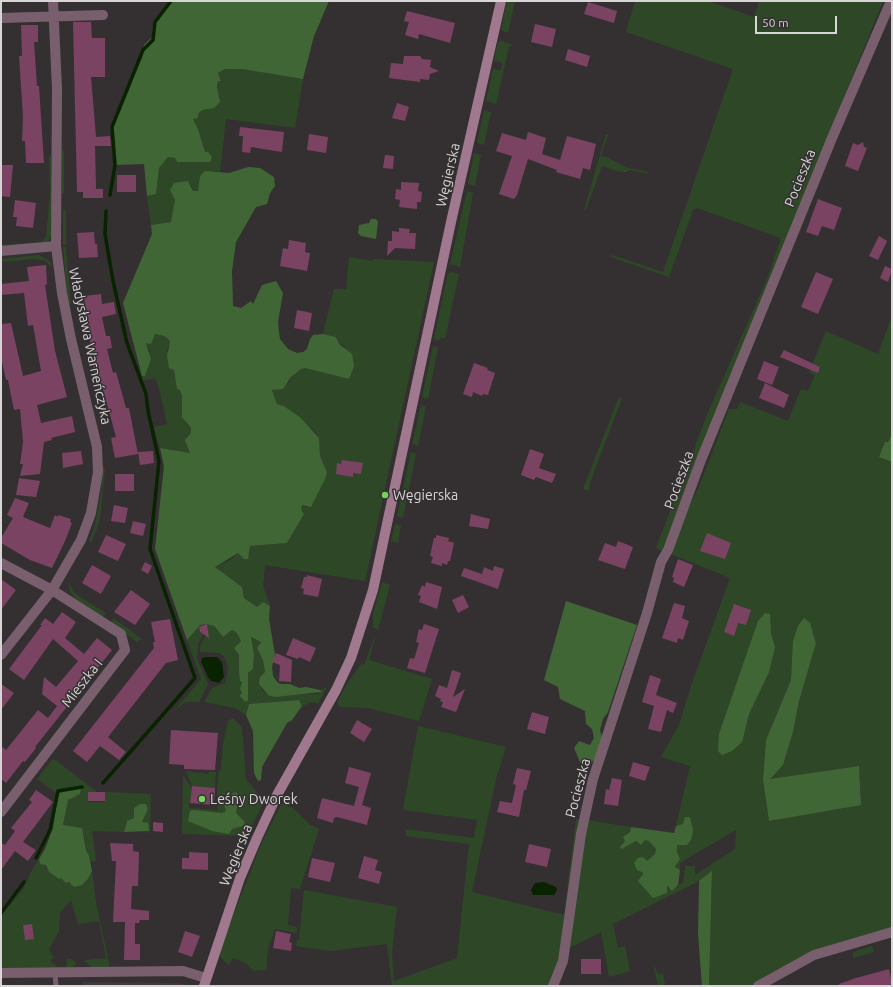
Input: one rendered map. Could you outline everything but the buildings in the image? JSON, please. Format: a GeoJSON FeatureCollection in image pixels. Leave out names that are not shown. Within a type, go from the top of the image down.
{"type":"FeatureCollection","features":[{"type":"Feature","properties":{"kind":"main road","name":"Węgierska"},"geometry":{"type":"LineString","coordinates":[[205,982],[240,878],[257,838],[277,795],[336,690],[351,658],[369,603],[501,1]]}},
{"type":"Feature","properties":{"kind":"street","name":"Władysława Warneńczyka"},"geometry":{"type":"LineString","coordinates":[[1,655],[52,590],[81,540],[91,513],[98,472],[97,447],[70,333],[62,293],[56,246],[57,89],[53,1]]}},
{"type":"Feature","properties":{"kind":"street","name":"Pocieszka"},"geometry":{"type":"LineString","coordinates":[[553,986],[563,972],[563,961],[570,922],[580,834],[592,787],[640,642],[661,562],[668,550],[701,460],[828,145],[891,1]]}},
{"type":"Feature","properties":{"kind":"street"},"geometry":{"type":"LineString","coordinates":[[1,18],[103,15]]}},
{"type":"Feature","properties":{"kind":"street"},"geometry":{"type":"LineString","coordinates":[[1,251],[56,246]]}},
{"type":"Feature","properties":{"kind":"street"},"geometry":{"type":"LineString","coordinates":[[1,562],[52,590]]}},
{"type":"Feature","properties":{"kind":"street","name":"Mieszka I"},"geometry":{"type":"LineString","coordinates":[[1,812],[125,650],[121,634],[52,590]]}},
{"type":"Feature","properties":{"kind":"street"},"geometry":{"type":"LineString","coordinates":[[758,986],[814,955],[892,932]]}},
{"type":"Feature","properties":{"kind":"street"},"geometry":{"type":"LineString","coordinates":[[1,973],[183,970],[205,982]]}},
{"type":"Feature","properties":{"kind":"lane"},"geometry":{"type":"LineString","coordinates":[[55,973],[56,986]]}},
{"type":"Feature","properties":{"kind":"shaded area"},"geometry":{"type":"Polygon","coordinates":[[[173,1],[329,1],[314,36],[303,79],[242,69],[225,69],[218,73],[221,81],[218,81],[217,87],[220,102],[214,108],[202,110],[198,114],[198,118],[193,119],[198,129],[205,152],[208,152],[212,157],[210,162],[177,162],[175,158],[168,157],[159,168],[156,194],[147,196],[144,164],[115,165],[112,127],[119,111],[124,93],[142,58],[144,45],[152,37],[153,25],[173,1]]]}},
{"type":"Feature","properties":{"kind":"shaded area"},"geometry":{"type":"Polygon","coordinates":[[[507,1],[515,1],[508,33],[501,30],[507,1]]]}},
{"type":"Feature","properties":{"kind":"shaded area"},"geometry":{"type":"Polygon","coordinates":[[[635,1],[708,1],[754,17],[759,1],[883,1],[795,219],[689,489],[662,551],[656,548],[709,410],[767,279],[781,238],[697,208],[693,210],[669,277],[611,257],[612,255],[663,272],[733,69],[626,32],[635,1]]]}},
{"type":"Feature","properties":{"kind":"shaded area"},"geometry":{"type":"Polygon","coordinates":[[[501,41],[513,45],[509,47],[496,104],[486,101],[493,69],[501,70],[502,63],[494,61],[498,42],[501,41]]]}},
{"type":"Feature","properties":{"kind":"shaded area"},"geometry":{"type":"Polygon","coordinates":[[[225,69],[242,69],[303,79],[295,128],[226,119],[220,172],[216,171],[200,176],[198,191],[193,192],[192,186],[170,190],[175,200],[172,222],[151,225],[147,196],[156,194],[159,168],[168,157],[195,162],[203,161],[205,152],[198,129],[193,119],[202,110],[208,110],[220,97],[217,93],[218,81],[221,81],[218,73],[225,69]]]}},
{"type":"Feature","properties":{"kind":"shaded area"},"geometry":{"type":"Polygon","coordinates":[[[484,110],[491,112],[484,145],[477,143],[484,110]]]}},
{"type":"Feature","properties":{"kind":"shaded area"},"geometry":{"type":"Polygon","coordinates":[[[606,134],[610,136],[607,137],[601,156],[609,158],[628,168],[645,171],[651,174],[628,170],[627,172],[620,172],[602,166],[586,210],[584,210],[606,134]]]}},
{"type":"Feature","properties":{"kind":"shaded area"},"geometry":{"type":"Polygon","coordinates":[[[62,150],[64,150],[64,193],[62,193],[62,150]]]}},
{"type":"Feature","properties":{"kind":"shaded area"},"geometry":{"type":"Polygon","coordinates":[[[474,153],[481,155],[475,186],[468,184],[474,153]]]}},
{"type":"Feature","properties":{"kind":"shaded area"},"geometry":{"type":"Polygon","coordinates":[[[49,156],[51,157],[53,232],[49,240],[44,243],[1,248],[1,245],[41,242],[46,237],[50,194],[49,156]]]}},
{"type":"Feature","properties":{"kind":"shaded area"},"geometry":{"type":"Polygon","coordinates":[[[248,167],[260,168],[274,177],[275,186],[270,193],[267,204],[256,207],[236,242],[232,271],[233,306],[241,308],[251,301],[253,304],[262,285],[276,281],[283,293],[278,322],[280,339],[288,349],[297,353],[303,352],[307,349],[313,335],[323,334],[336,337],[339,344],[352,354],[354,366],[349,379],[305,368],[301,369],[291,377],[283,389],[272,390],[277,404],[284,406],[301,418],[319,438],[320,456],[327,472],[325,479],[311,507],[302,505],[301,509],[304,514],[287,543],[250,546],[248,559],[244,559],[238,553],[215,567],[242,587],[244,598],[257,607],[263,602],[270,606],[269,619],[275,655],[272,667],[273,676],[278,683],[290,684],[299,688],[306,687],[320,690],[322,692],[275,697],[268,695],[259,684],[260,677],[265,672],[263,660],[257,648],[261,642],[251,637],[254,655],[253,669],[248,673],[248,701],[245,702],[240,696],[242,693],[240,689],[242,682],[240,681],[239,655],[234,648],[241,641],[237,633],[232,630],[223,637],[214,626],[206,624],[200,625],[187,640],[155,549],[164,466],[160,448],[190,453],[185,440],[191,433],[191,428],[182,417],[182,396],[180,390],[177,389],[174,370],[169,368],[167,356],[170,342],[164,336],[155,334],[151,344],[146,343],[151,359],[145,376],[142,376],[123,303],[152,234],[151,225],[171,222],[175,200],[170,190],[174,183],[188,181],[193,191],[198,191],[200,176],[205,171],[229,173],[248,167]]]}},
{"type":"Feature","properties":{"kind":"shaded area"},"geometry":{"type":"Polygon","coordinates":[[[467,191],[473,193],[460,267],[450,264],[467,191]]]}},
{"type":"Feature","properties":{"kind":"shaded area"},"geometry":{"type":"Polygon","coordinates":[[[66,210],[66,245],[63,245],[63,211],[66,210]]]}},
{"type":"Feature","properties":{"kind":"shaded area"},"geometry":{"type":"Polygon","coordinates":[[[371,219],[376,219],[378,222],[376,239],[361,236],[358,233],[359,225],[369,223],[371,219]]]}},
{"type":"Feature","properties":{"kind":"shaded area"},"geometry":{"type":"Polygon","coordinates":[[[63,247],[66,247],[71,305],[68,302],[63,247]]]}},
{"type":"Feature","properties":{"kind":"shaded area"},"geometry":{"type":"Polygon","coordinates":[[[39,255],[48,260],[52,265],[50,266],[46,261],[35,259],[1,262],[1,259],[39,255]]]}},
{"type":"Feature","properties":{"kind":"shaded area"},"geometry":{"type":"Polygon","coordinates":[[[349,257],[373,261],[373,259],[434,262],[365,581],[265,565],[263,586],[270,606],[263,602],[257,607],[244,598],[242,587],[215,567],[230,560],[238,553],[249,556],[250,546],[287,543],[304,514],[301,508],[302,505],[307,507],[327,472],[320,456],[319,438],[317,434],[301,418],[284,406],[277,404],[272,390],[290,382],[291,377],[301,369],[305,368],[350,379],[344,346],[339,344],[336,337],[323,334],[334,289],[346,289],[349,257]]]}},
{"type":"Feature","properties":{"kind":"shaded area"},"geometry":{"type":"Polygon","coordinates":[[[451,272],[459,274],[445,339],[441,337],[440,340],[436,340],[434,338],[448,273],[451,272]]]}},
{"type":"Feature","properties":{"kind":"shaded area"},"geometry":{"type":"Polygon","coordinates":[[[892,316],[892,434],[879,457],[892,462],[892,931],[783,967],[750,986],[709,986],[712,872],[699,881],[613,924],[618,948],[625,946],[630,971],[609,977],[601,932],[569,948],[586,820],[631,827],[630,832],[626,834],[625,841],[621,844],[626,847],[636,841],[641,845],[645,840],[649,840],[657,849],[655,854],[647,861],[642,872],[642,878],[676,887],[683,883],[685,866],[695,866],[695,875],[735,849],[736,830],[683,861],[680,864],[680,870],[675,868],[680,859],[677,852],[677,845],[683,824],[676,826],[690,766],[661,757],[679,725],[691,686],[730,578],[668,553],[700,484],[729,409],[737,409],[740,402],[788,421],[801,389],[808,391],[815,375],[809,372],[826,331],[878,354],[892,316]],[[813,631],[792,661],[791,680],[766,740],[763,780],[769,821],[861,804],[859,766],[769,779],[783,765],[793,732],[799,701],[816,643],[813,631]]]}},
{"type":"Feature","properties":{"kind":"shaded area"},"geometry":{"type":"Polygon","coordinates":[[[154,334],[164,336],[170,342],[167,350],[174,370],[177,389],[180,390],[182,396],[186,423],[191,428],[191,433],[188,436],[190,453],[160,448],[154,427],[167,424],[159,388],[155,378],[143,381],[142,376],[145,376],[147,371],[150,351],[146,343],[154,334]]]}},
{"type":"Feature","properties":{"kind":"shaded area"},"geometry":{"type":"Polygon","coordinates":[[[433,346],[438,347],[428,399],[422,397],[433,346]]]}},
{"type":"Feature","properties":{"kind":"shaded area"},"geometry":{"type":"Polygon","coordinates":[[[619,397],[622,398],[590,483],[589,491],[583,489],[619,397]]]}},
{"type":"Feature","properties":{"kind":"shaded area"},"geometry":{"type":"Polygon","coordinates":[[[421,405],[426,406],[418,446],[412,444],[421,405]]]}},
{"type":"Feature","properties":{"kind":"shaded area"},"geometry":{"type":"Polygon","coordinates":[[[892,434],[892,462],[879,457],[885,442],[888,442],[892,434]]]}},
{"type":"Feature","properties":{"kind":"shaded area"},"geometry":{"type":"Polygon","coordinates":[[[411,452],[416,454],[403,518],[397,516],[411,452]]]}},
{"type":"Feature","properties":{"kind":"shaded area"},"geometry":{"type":"Polygon","coordinates":[[[102,466],[105,468],[101,511],[98,526],[91,543],[89,541],[95,525],[101,493],[102,466]]]}},
{"type":"Feature","properties":{"kind":"shaded area"},"geometry":{"type":"Polygon","coordinates":[[[395,524],[401,525],[398,543],[391,541],[395,524]]]}},
{"type":"Feature","properties":{"kind":"shaded area"},"geometry":{"type":"Polygon","coordinates":[[[69,582],[74,593],[106,613],[102,617],[78,601],[70,592],[69,582]]]}},
{"type":"Feature","properties":{"kind":"shaded area"},"geometry":{"type":"Polygon","coordinates":[[[382,582],[390,585],[378,630],[373,627],[373,614],[382,582]]]}},
{"type":"Feature","properties":{"kind":"shaded area"},"geometry":{"type":"Polygon","coordinates":[[[566,601],[637,625],[608,712],[603,719],[600,730],[602,738],[597,757],[589,765],[580,762],[574,748],[579,741],[590,745],[594,738],[592,729],[586,724],[585,711],[560,699],[558,687],[544,680],[566,601]]]}},
{"type":"Feature","properties":{"kind":"shaded area"},"geometry":{"type":"Polygon","coordinates":[[[765,613],[770,614],[771,634],[775,647],[769,672],[749,714],[742,742],[732,751],[722,755],[718,751],[719,734],[758,621],[765,613]]]}},
{"type":"Feature","properties":{"kind":"shaded area"},"geometry":{"type":"Polygon","coordinates":[[[113,618],[142,639],[137,642],[111,623],[113,618]]]}},
{"type":"Feature","properties":{"kind":"shaded area"},"geometry":{"type":"Polygon","coordinates":[[[804,618],[810,623],[816,643],[799,701],[793,732],[783,765],[770,779],[859,766],[861,805],[769,821],[763,780],[766,740],[791,680],[793,641],[798,626],[804,618]]]}},
{"type":"Feature","properties":{"kind":"shaded area"},"geometry":{"type":"Polygon","coordinates":[[[206,624],[213,626],[223,637],[232,630],[237,633],[241,641],[237,644],[237,653],[239,655],[242,695],[245,702],[248,701],[248,673],[253,669],[254,655],[250,637],[261,642],[257,648],[263,660],[265,672],[260,677],[262,690],[268,695],[319,694],[321,692],[320,690],[327,687],[318,704],[312,702],[302,706],[299,700],[249,704],[246,715],[235,708],[204,702],[212,688],[225,683],[228,668],[225,658],[220,653],[200,652],[200,646],[208,631],[207,627],[204,625],[199,629],[200,633],[203,635],[198,644],[197,659],[208,684],[199,702],[185,702],[174,711],[201,679],[187,640],[200,625],[206,624]]]}},
{"type":"Feature","properties":{"kind":"shaded area"},"geometry":{"type":"Polygon","coordinates":[[[374,638],[369,660],[432,679],[419,721],[368,708],[340,707],[338,704],[338,700],[349,681],[361,664],[364,665],[374,638]]]}},
{"type":"Feature","properties":{"kind":"shaded area"},"geometry":{"type":"Polygon","coordinates":[[[217,657],[222,662],[224,677],[219,683],[211,681],[208,677],[201,662],[202,658],[217,657]]]}},
{"type":"Feature","properties":{"kind":"shaded area"},"geometry":{"type":"Polygon","coordinates":[[[299,700],[302,706],[292,720],[287,723],[262,767],[261,780],[258,781],[254,773],[253,731],[246,715],[249,704],[299,700]]]}},
{"type":"Feature","properties":{"kind":"shaded area"},"geometry":{"type":"Polygon","coordinates":[[[233,718],[242,727],[246,779],[264,801],[247,836],[182,834],[183,776],[192,788],[189,808],[218,810],[217,789],[219,770],[221,770],[223,744],[228,721],[233,718]]]}},
{"type":"Feature","properties":{"kind":"shaded area"},"geometry":{"type":"Polygon","coordinates":[[[418,726],[506,747],[496,779],[472,892],[564,915],[576,819],[579,819],[563,952],[551,986],[392,986],[387,944],[330,951],[296,946],[297,940],[299,940],[304,890],[397,907],[392,953],[394,981],[457,958],[469,844],[406,836],[406,829],[474,838],[477,820],[403,810],[418,726]]]}},
{"type":"Feature","properties":{"kind":"shaded area"},"geometry":{"type":"Polygon","coordinates":[[[54,759],[97,792],[88,792],[88,802],[105,802],[105,792],[151,794],[150,833],[148,833],[149,831],[142,822],[148,809],[146,805],[140,804],[134,818],[127,822],[124,832],[92,831],[96,861],[91,862],[86,850],[85,839],[63,825],[68,800],[80,794],[65,789],[58,794],[37,779],[54,759]]]}},
{"type":"Feature","properties":{"kind":"shaded area"},"geometry":{"type":"Polygon","coordinates":[[[186,771],[208,774],[209,771],[216,772],[215,788],[192,786],[186,771]]]}},
{"type":"Feature","properties":{"kind":"shaded area"},"geometry":{"type":"Polygon","coordinates":[[[81,788],[80,794],[68,800],[63,825],[82,828],[92,871],[88,879],[82,885],[74,887],[69,882],[66,883],[61,878],[59,879],[49,872],[46,865],[40,864],[39,859],[45,849],[53,828],[58,794],[64,789],[81,788]]]}},
{"type":"Feature","properties":{"kind":"shaded area"},"geometry":{"type":"Polygon","coordinates":[[[236,792],[239,797],[236,813],[245,822],[243,826],[232,829],[229,834],[212,831],[188,821],[190,811],[193,810],[222,813],[226,811],[222,798],[228,799],[233,793],[236,792]]]}},
{"type":"Feature","properties":{"kind":"shaded area"},"geometry":{"type":"Polygon","coordinates":[[[282,803],[293,808],[309,824],[319,829],[300,889],[291,888],[288,925],[297,927],[297,933],[275,929],[268,949],[266,970],[253,971],[247,964],[233,958],[229,965],[219,954],[262,842],[282,803]]]}},
{"type":"Feature","properties":{"kind":"shaded area"},"geometry":{"type":"Polygon","coordinates":[[[140,804],[146,804],[148,809],[142,822],[148,823],[149,831],[124,832],[127,821],[134,818],[134,808],[140,804]]]}},
{"type":"Feature","properties":{"kind":"shaded area"},"geometry":{"type":"Polygon","coordinates":[[[685,817],[690,817],[693,830],[691,840],[687,845],[677,845],[677,852],[680,859],[675,867],[680,870],[678,885],[672,891],[667,885],[667,893],[653,898],[638,881],[643,874],[637,870],[634,863],[638,858],[643,857],[647,861],[655,854],[656,849],[649,841],[645,840],[641,845],[636,841],[622,849],[620,847],[625,841],[623,837],[630,832],[631,827],[674,833],[676,826],[683,824],[685,817]]]}},
{"type":"Feature","properties":{"kind":"shaded area"},"geometry":{"type":"Polygon","coordinates":[[[39,859],[39,862],[46,865],[49,872],[67,883],[82,885],[88,880],[92,871],[96,903],[110,968],[92,968],[85,961],[106,958],[99,921],[78,924],[71,900],[60,913],[59,931],[49,949],[54,958],[50,961],[58,967],[66,967],[67,959],[71,959],[76,963],[75,966],[69,969],[1,970],[1,916],[24,888],[26,881],[28,882],[29,875],[39,859]]]}},
{"type":"Feature","properties":{"kind":"shaded area"},"geometry":{"type":"Polygon","coordinates":[[[712,871],[709,986],[702,986],[698,934],[699,881],[712,871]]]}},
{"type":"Feature","properties":{"kind":"shaded area"},"geometry":{"type":"Polygon","coordinates":[[[544,882],[556,887],[557,890],[554,895],[533,895],[531,890],[535,883],[544,882]]]}},
{"type":"Feature","properties":{"kind":"shaded area"},"geometry":{"type":"Polygon","coordinates":[[[872,946],[874,952],[853,958],[853,952],[872,946]]]}},
{"type":"Feature","properties":{"kind":"shaded area"},"geometry":{"type":"Polygon","coordinates":[[[653,964],[659,975],[663,973],[665,986],[658,986],[653,964]]]}},
{"type":"Feature","properties":{"kind":"shaded area"},"geometry":{"type":"Polygon","coordinates":[[[83,982],[176,983],[189,985],[83,986],[83,982]]]}},
{"type":"Feature","properties":{"kind":"waterway"},"geometry":{"type":"LineString","coordinates":[[110,195],[115,165],[112,127],[143,50],[153,40],[155,22],[171,1]]}},
{"type":"Feature","properties":{"kind":"waterway"},"geometry":{"type":"LineString","coordinates":[[103,783],[195,678],[150,549],[159,461],[148,411],[146,394],[127,343],[113,281],[105,234],[106,211]]}},
{"type":"Feature","properties":{"kind":"waterway"},"geometry":{"type":"LineString","coordinates":[[36,858],[50,830],[58,791],[82,787]]}},
{"type":"Feature","properties":{"kind":"waterway"},"geometry":{"type":"LineString","coordinates":[[1,913],[24,882]]}},
{"type":"Feature","properties":{"kind":"place","name":"Węgierska"},"geometry":{"type":"Point","coordinates":[385,495]}},
{"type":"Feature","properties":{"kind":"place","name":"Leśny Dworek"},"geometry":{"type":"Point","coordinates":[202,799]}}]}
